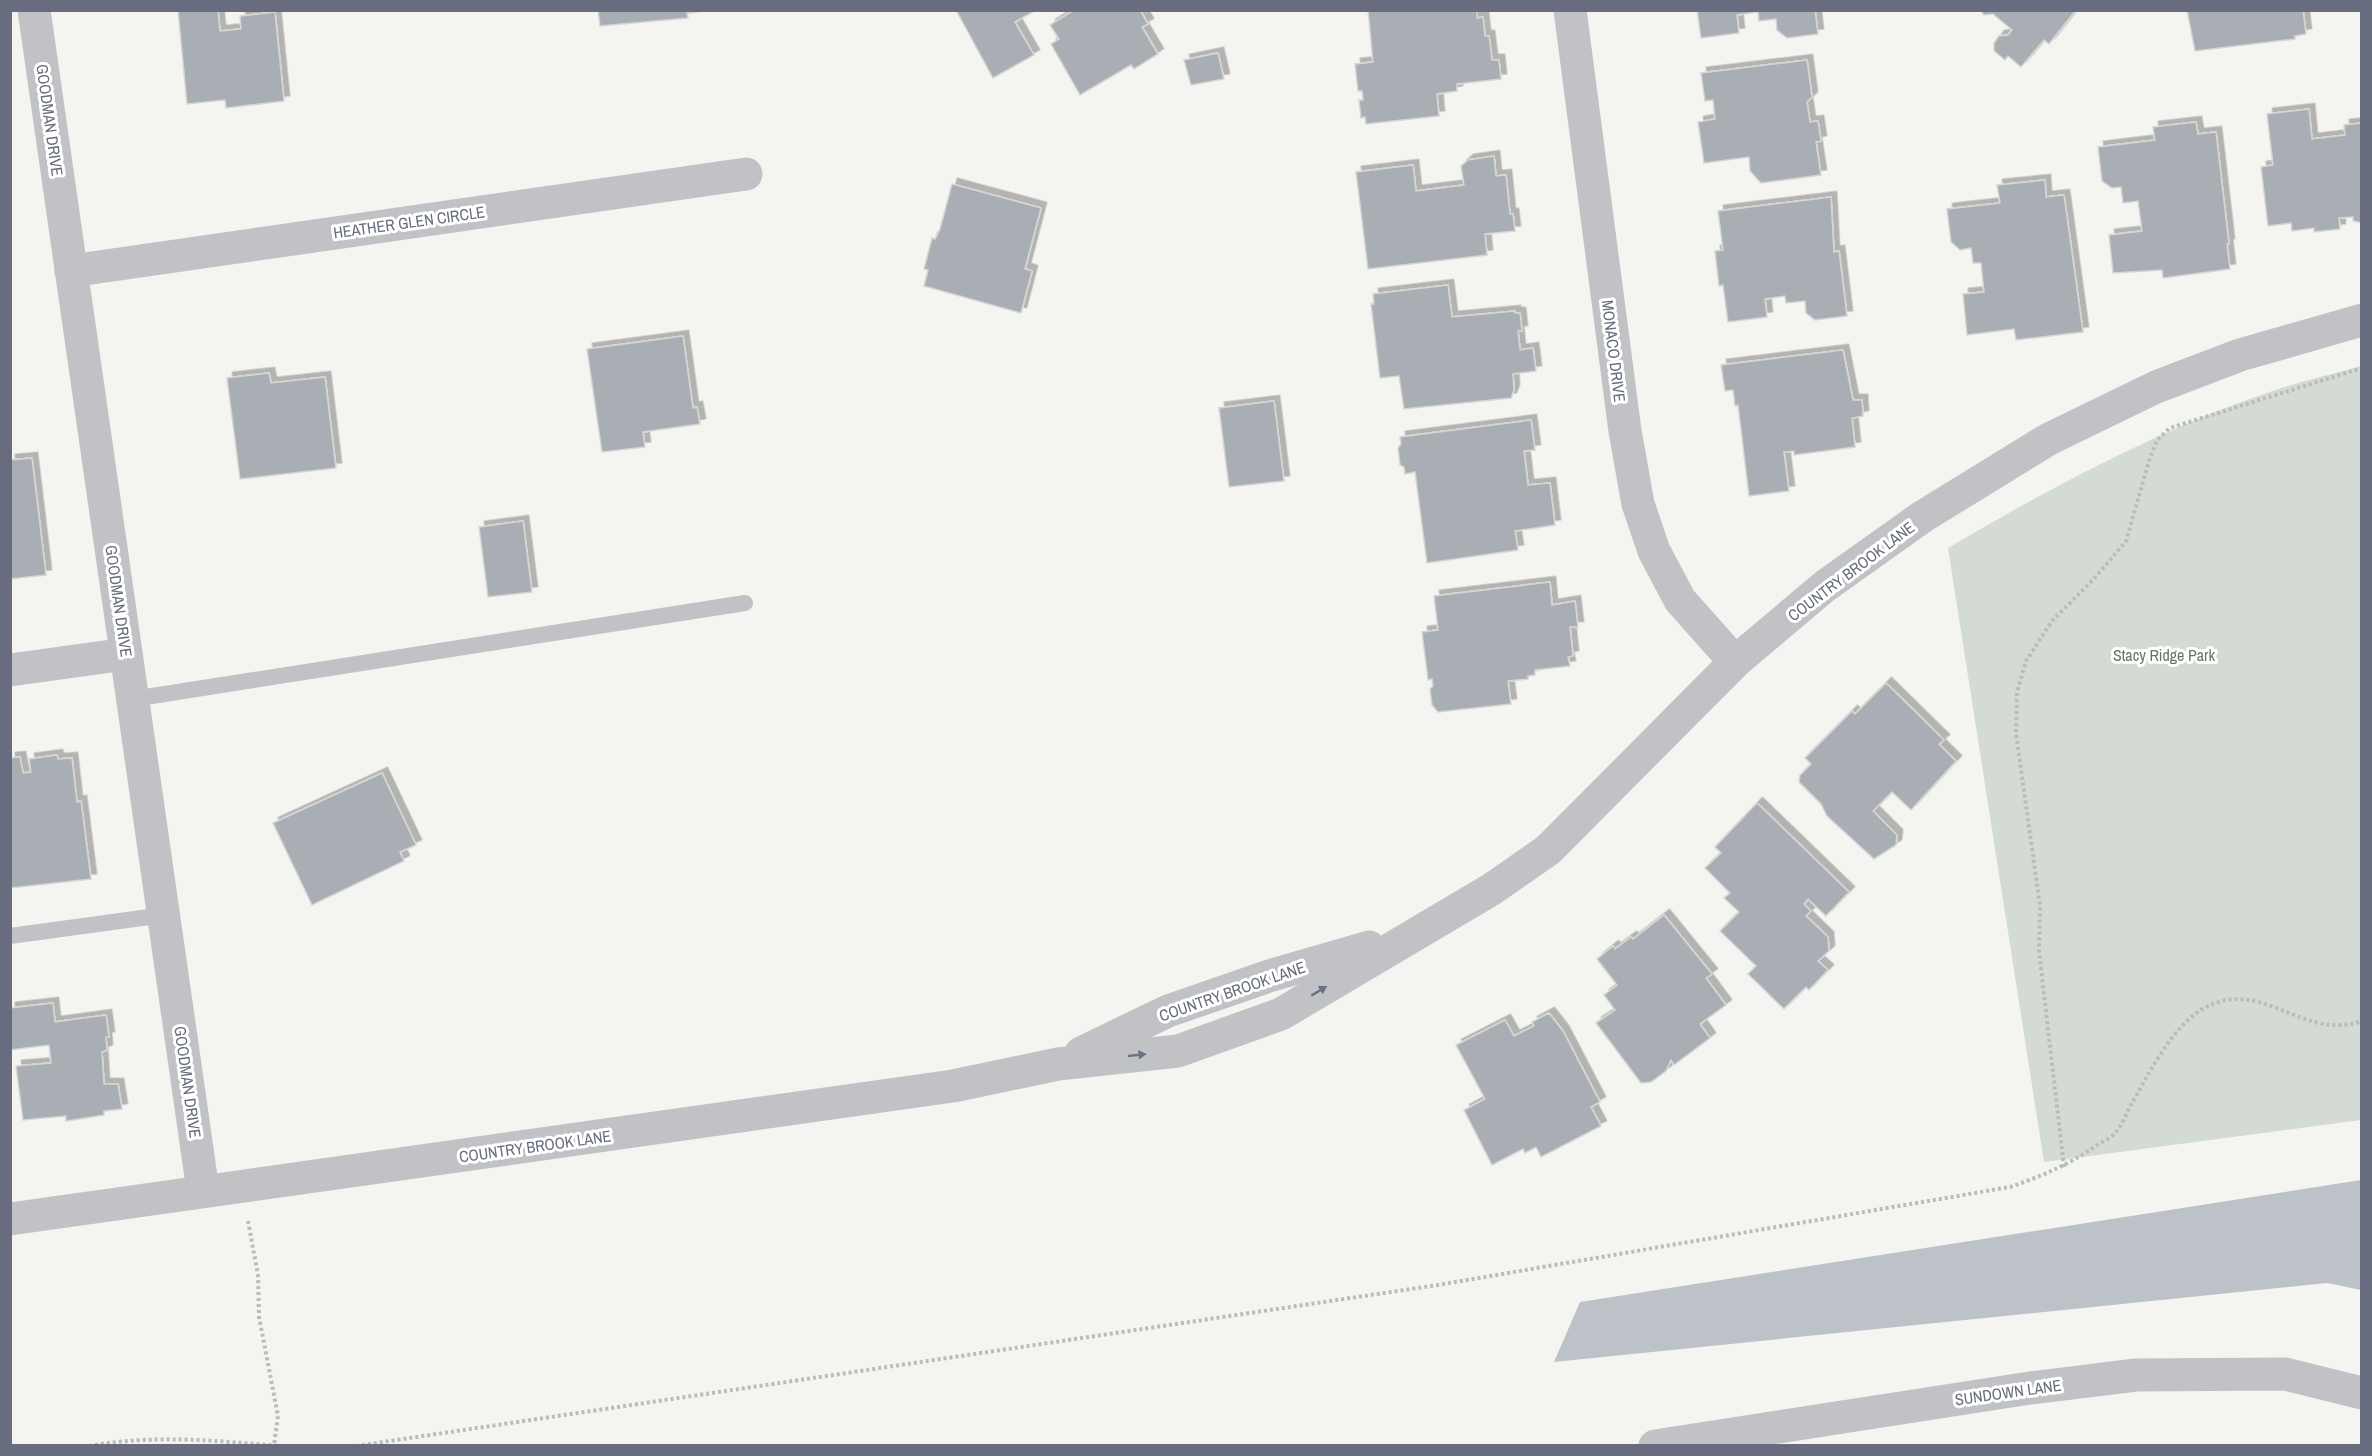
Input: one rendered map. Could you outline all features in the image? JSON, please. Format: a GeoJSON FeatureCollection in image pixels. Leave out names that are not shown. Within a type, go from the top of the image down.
{"type":"FeatureCollection","features":[{"type":"Feature","properties":{"kind":"street","name":"GOODMAN DRIVE"},"geometry":{"type":"LineString","coordinates":[[34,10],[204,1191]]}},
{"type":"Feature","properties":{"kind":"street","name":"MONACO DRIVE"},"geometry":{"type":"LineString","coordinates":[[1570,10],[1625,431],[1638,504],[1654,551],[1680,600],[1735,662]]}},
{"type":"Feature","properties":{"kind":"street","name":"HEATHER GLEN CIRCLE"},"geometry":{"type":"LineString","coordinates":[[71,271],[746,174]]}},
{"type":"Feature","properties":{"kind":"street","name":"COUNTRY BROOK LANE"},"geometry":{"type":"LineString","coordinates":[[10,1220],[953,1086],[1058,1064],[1168,1011],[1269,976],[1411,934],[1492,889],[1548,850],[1735,662],[1825,586],[1913,524],[2049,439],[2156,387],[2240,355],[2361,320]]}},
{"type":"Feature","properties":{"kind":"street"},"geometry":{"type":"LineString","coordinates":[[10,670],[126,654]]}},
{"type":"Feature","properties":{"kind":"street","name":"SUNDOWN LANE"},"geometry":{"type":"LineString","coordinates":[[1655,1446],[2030,1388],[2136,1375],[2285,1374],[2361,1393]]}},
{"type":"Feature","properties":{"kind":"lane"},"geometry":{"type":"LineString","coordinates":[[133,699],[745,603]]}},
{"type":"Feature","properties":{"kind":"lane"},"geometry":{"type":"LineString","coordinates":[[10,936],[164,915]]}},
{"type":"Feature","properties":{"kind":"path"},"geometry":{"type":"LineString","coordinates":[[2064,1167],[2039,951],[2040,906],[2016,733],[2017,692],[2026,661],[2052,621],[2093,580],[2126,541],[2157,440],[2170,428],[2361,368]]}},
{"type":"Feature","properties":{"kind":"path"},"geometry":{"type":"LineString","coordinates":[[357,1446],[1438,1285],[2010,1187],[2064,1167],[2115,1134],[2146,1078],[2186,1019],[2206,1007],[2229,1000],[2253,1000],[2276,1006],[2306,1022],[2328,1027],[2350,1025],[2361,1021]]}},
{"type":"Feature","properties":{"kind":"path"},"geometry":{"type":"LineString","coordinates":[[248,1220],[258,1275],[259,1317],[278,1416],[274,1445]]}},
{"type":"Feature","properties":{"kind":"path"},"geometry":{"type":"LineString","coordinates":[[89,1446],[132,1438],[203,1439],[282,1446]]}},
{"type":"Feature","properties":{"kind":"green space","name":"Stacy Ridge Park"},"geometry":{"type":"Polygon","coordinates":[[[2361,366],[2361,1120],[2044,1162],[1948,548],[2028,502],[2150,440],[2235,404],[2278,389],[2361,366]]]}},
{"type":"Feature","properties":{"kind":"shaded area"},"geometry":{"type":"Polygon","coordinates":[[[2361,1180],[2361,1290],[2327,1283],[1554,1362],[1580,1302],[2361,1180]]]}},
{"type":"Feature","properties":{"kind":"building"},"geometry":{"type":"Polygon","coordinates":[[[178,10],[218,10],[220,31],[241,29],[240,16],[275,12],[284,101],[226,108],[225,100],[187,104],[178,10]]]}},
{"type":"Feature","properties":{"kind":"building"},"geometry":{"type":"Polygon","coordinates":[[[598,10],[703,11],[687,13],[688,18],[600,26],[598,10]]]}},
{"type":"Feature","properties":{"kind":"building"},"geometry":{"type":"Polygon","coordinates":[[[956,10],[1036,10],[1015,22],[1034,55],[993,78],[956,10]]]}},
{"type":"Feature","properties":{"kind":"building"},"geometry":{"type":"Polygon","coordinates":[[[1074,10],[1140,10],[1148,24],[1142,27],[1158,54],[1134,69],[1131,65],[1080,95],[1051,44],[1059,39],[1050,25],[1074,10]]]}},
{"type":"Feature","properties":{"kind":"building"},"geometry":{"type":"Polygon","coordinates":[[[1368,10],[1477,10],[1477,18],[1483,17],[1485,36],[1489,36],[1492,60],[1499,60],[1501,79],[1457,84],[1457,91],[1437,94],[1439,116],[1366,124],[1365,117],[1361,118],[1359,100],[1363,100],[1362,91],[1358,91],[1355,64],[1373,62],[1368,10]]]}},
{"type":"Feature","properties":{"kind":"building"},"geometry":{"type":"Polygon","coordinates":[[[1697,10],[1815,10],[1818,34],[1787,38],[1777,30],[1776,19],[1759,21],[1758,12],[1737,15],[1739,33],[1701,38],[1697,10]]]}},
{"type":"Feature","properties":{"kind":"building"},"geometry":{"type":"Polygon","coordinates":[[[1980,10],[2076,10],[2049,44],[2044,40],[2021,67],[2008,56],[2005,60],[1994,51],[1994,43],[1999,36],[2008,35],[2012,30],[1993,14],[1984,15],[1980,10]]]}},
{"type":"Feature","properties":{"kind":"building"},"geometry":{"type":"Polygon","coordinates":[[[2187,10],[2303,10],[2306,34],[2295,36],[2295,39],[2195,51],[2187,10]]]}},
{"type":"Feature","properties":{"kind":"building"},"geometry":{"type":"Polygon","coordinates":[[[1218,53],[1224,79],[1191,85],[1184,60],[1218,53]]]}},
{"type":"Feature","properties":{"kind":"building"},"geometry":{"type":"Polygon","coordinates":[[[1807,60],[1812,97],[1807,102],[1810,122],[1818,121],[1821,141],[1816,142],[1821,175],[1761,183],[1750,171],[1749,157],[1704,163],[1698,122],[1715,119],[1713,100],[1705,101],[1701,73],[1807,60]]]}},
{"type":"Feature","properties":{"kind":"building"},"geometry":{"type":"Polygon","coordinates":[[[2309,109],[2312,139],[2345,135],[2344,125],[2362,123],[2362,223],[2353,221],[2353,217],[2339,218],[2340,229],[2314,232],[2314,228],[2292,231],[2291,223],[2268,226],[2261,167],[2273,165],[2267,114],[2309,109]]]}},
{"type":"Feature","properties":{"kind":"building"},"geometry":{"type":"Polygon","coordinates":[[[2196,122],[2198,134],[2216,132],[2230,269],[2163,278],[2162,270],[2113,273],[2109,235],[2142,231],[2138,201],[2123,203],[2121,187],[2112,188],[2102,181],[2098,147],[2155,140],[2153,127],[2196,122]]]}},
{"type":"Feature","properties":{"kind":"building"},"geometry":{"type":"Polygon","coordinates":[[[1494,156],[1496,176],[1506,175],[1510,214],[1513,214],[1515,231],[1485,234],[1487,255],[1368,269],[1356,172],[1413,165],[1416,191],[1464,185],[1461,166],[1468,160],[1494,156]]]}},
{"type":"Feature","properties":{"kind":"building"},"geometry":{"type":"Polygon","coordinates":[[[2045,180],[2046,197],[2064,195],[2083,332],[2016,340],[2014,329],[1967,335],[1963,294],[1984,292],[1981,263],[1973,263],[1971,248],[1960,250],[1951,242],[1947,209],[2000,203],[1997,185],[2045,180]]]}},
{"type":"Feature","properties":{"kind":"building"},"geometry":{"type":"Polygon","coordinates":[[[952,184],[1041,208],[1025,269],[1032,271],[1021,313],[924,286],[928,270],[924,269],[932,238],[935,239],[940,229],[952,184]]]}},
{"type":"Feature","properties":{"kind":"building"},"geometry":{"type":"Polygon","coordinates":[[[1831,197],[1834,252],[1839,251],[1847,316],[1815,320],[1806,313],[1805,301],[1786,303],[1785,296],[1765,299],[1767,317],[1728,322],[1723,285],[1719,286],[1715,251],[1723,250],[1718,211],[1831,197]]]}},
{"type":"Feature","properties":{"kind":"building"},"geometry":{"type":"Polygon","coordinates":[[[1448,285],[1452,317],[1515,311],[1515,313],[1520,313],[1522,331],[1518,331],[1520,350],[1533,348],[1536,371],[1513,374],[1514,390],[1511,398],[1404,409],[1399,376],[1380,378],[1371,304],[1374,304],[1373,294],[1448,285]]]}},
{"type":"Feature","properties":{"kind":"building"},"geometry":{"type":"Polygon","coordinates":[[[683,336],[693,408],[697,407],[700,424],[643,432],[645,447],[602,452],[587,349],[683,336]]]}},
{"type":"Feature","properties":{"kind":"building"},"geometry":{"type":"Polygon","coordinates":[[[1843,350],[1853,400],[1862,400],[1863,416],[1852,418],[1855,447],[1794,455],[1794,451],[1784,452],[1789,491],[1749,496],[1738,405],[1735,406],[1733,390],[1725,391],[1721,365],[1843,350]]]}},
{"type":"Feature","properties":{"kind":"building"},"geometry":{"type":"Polygon","coordinates":[[[269,373],[271,383],[325,377],[336,468],[240,479],[227,378],[269,373]]]}},
{"type":"Feature","properties":{"kind":"building"},"geometry":{"type":"Polygon","coordinates":[[[1274,401],[1284,481],[1229,487],[1219,408],[1274,401]]]}},
{"type":"Feature","properties":{"kind":"building"},"geometry":{"type":"Polygon","coordinates":[[[1531,420],[1535,450],[1524,451],[1528,485],[1550,483],[1555,525],[1515,531],[1518,550],[1427,563],[1415,472],[1405,474],[1404,467],[1400,465],[1398,448],[1401,444],[1400,437],[1531,420]]]}},
{"type":"Feature","properties":{"kind":"building"},"geometry":{"type":"Polygon","coordinates":[[[32,458],[46,575],[10,579],[10,460],[32,458]]]}},
{"type":"Feature","properties":{"kind":"building"},"geometry":{"type":"Polygon","coordinates":[[[523,521],[532,592],[488,597],[479,527],[523,521]]]}},
{"type":"Feature","properties":{"kind":"building"},"geometry":{"type":"Polygon","coordinates":[[[1550,582],[1552,605],[1575,601],[1578,627],[1570,627],[1573,656],[1568,657],[1570,666],[1535,670],[1535,675],[1528,676],[1528,679],[1508,681],[1511,704],[1438,712],[1432,705],[1430,689],[1433,686],[1432,679],[1428,680],[1422,632],[1438,630],[1434,596],[1550,582]]]}},
{"type":"Feature","properties":{"kind":"building"},"geometry":{"type":"Polygon","coordinates":[[[1886,683],[1944,740],[1939,744],[1956,761],[1911,810],[1892,792],[1873,811],[1897,835],[1896,845],[1874,859],[1827,816],[1821,804],[1799,782],[1800,775],[1811,764],[1805,758],[1852,711],[1855,714],[1886,683]]]}},
{"type":"Feature","properties":{"kind":"building"},"geometry":{"type":"Polygon","coordinates":[[[57,755],[58,759],[72,758],[77,802],[81,801],[91,879],[10,888],[10,758],[20,757],[23,773],[31,772],[29,759],[57,755]]]}},
{"type":"Feature","properties":{"kind":"building"},"geometry":{"type":"Polygon","coordinates":[[[382,773],[416,845],[400,852],[404,861],[312,905],[273,823],[382,773]]]}},
{"type":"Feature","properties":{"kind":"building"},"geometry":{"type":"Polygon","coordinates":[[[1757,803],[1849,892],[1826,916],[1808,899],[1804,904],[1811,911],[1806,916],[1828,937],[1829,951],[1818,961],[1828,970],[1809,990],[1806,987],[1784,1009],[1748,974],[1756,966],[1720,931],[1739,912],[1724,898],[1730,893],[1705,868],[1721,853],[1715,847],[1757,803]]]}},
{"type":"Feature","properties":{"kind":"building"},"geometry":{"type":"Polygon","coordinates":[[[1664,915],[1712,974],[1706,978],[1726,1005],[1700,1024],[1710,1038],[1674,1065],[1671,1060],[1666,1071],[1651,1082],[1641,1083],[1596,1023],[1615,1010],[1604,995],[1617,985],[1597,959],[1613,946],[1615,949],[1631,937],[1633,939],[1664,915]]]}},
{"type":"Feature","properties":{"kind":"building"},"geometry":{"type":"Polygon","coordinates":[[[53,1003],[55,1022],[106,1015],[109,1037],[106,1037],[107,1050],[102,1052],[104,1084],[118,1084],[122,1109],[104,1111],[104,1115],[66,1121],[66,1116],[23,1120],[16,1066],[51,1063],[49,1045],[10,1050],[10,1008],[53,1003]]]}},
{"type":"Feature","properties":{"kind":"building"},"geometry":{"type":"Polygon","coordinates":[[[1549,1013],[1563,1031],[1600,1102],[1591,1107],[1601,1126],[1541,1157],[1536,1147],[1525,1153],[1523,1149],[1492,1165],[1464,1110],[1485,1099],[1456,1045],[1505,1020],[1514,1036],[1534,1026],[1532,1022],[1549,1013]]]}}]}
